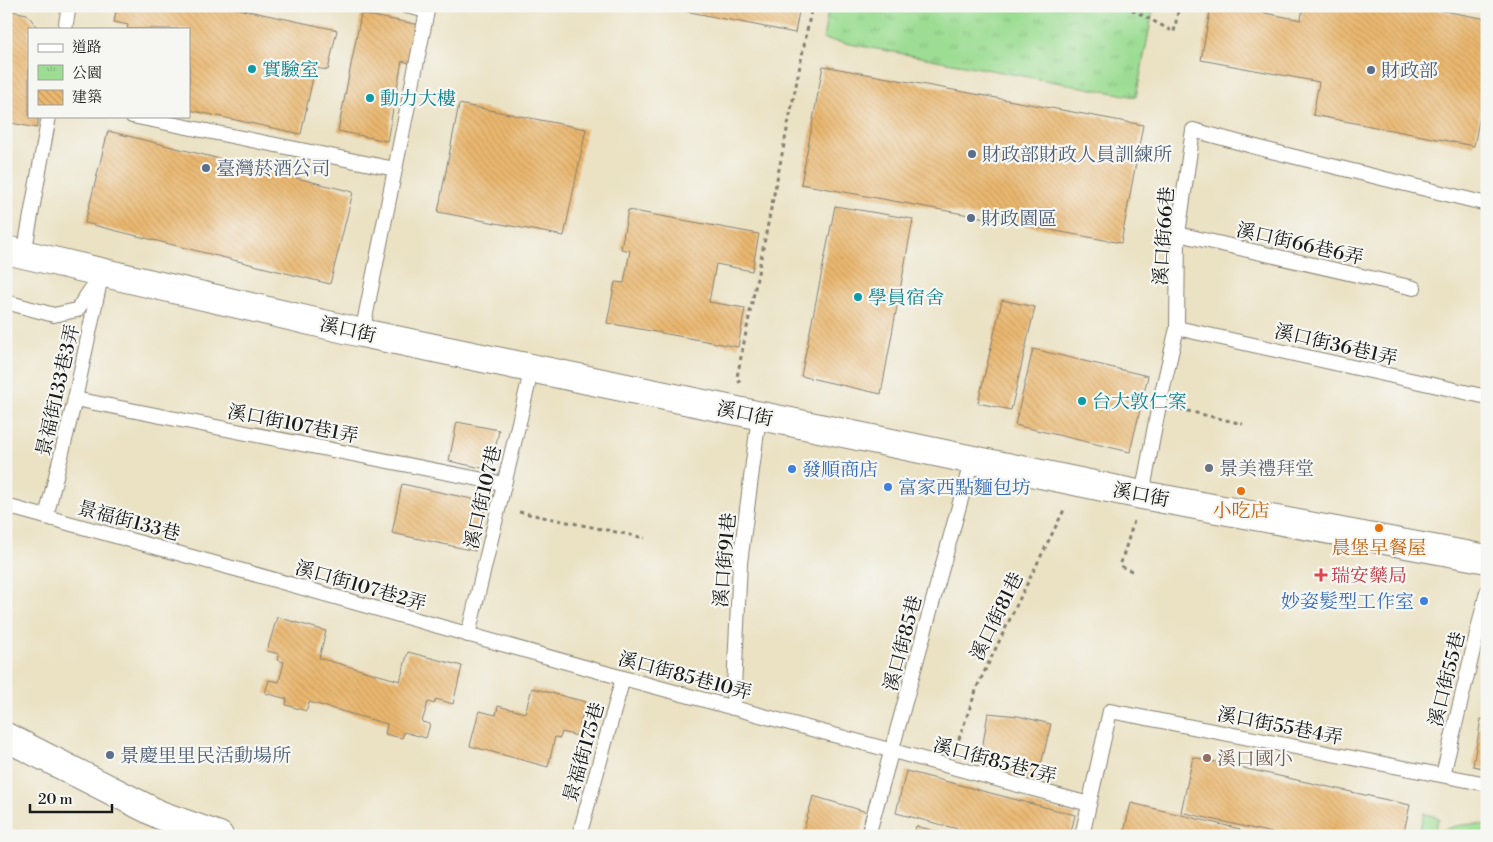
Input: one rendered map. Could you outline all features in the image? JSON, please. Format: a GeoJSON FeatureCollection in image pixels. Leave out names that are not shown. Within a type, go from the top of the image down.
{"type":"FeatureCollection","features":[{"type":"Feature","properties":{"kind":"street","name":"溪口街"},"geometry":{"type":"LineString","coordinates":[[15,252],[362,333],[759,416],[1079,482],[1487,559]]}},
{"type":"Feature","properties":{"kind":"street"},"geometry":{"type":"LineString","coordinates":[[6,737],[160,815],[219,836]]}},
{"type":"Feature","properties":{"kind":"lane"},"geometry":{"type":"LineString","coordinates":[[65,28],[69,6]]}},
{"type":"Feature","properties":{"kind":"lane"},"geometry":{"type":"LineString","coordinates":[[362,333],[428,8],[406,6]]}},
{"type":"Feature","properties":{"kind":"lane"},"geometry":{"type":"LineString","coordinates":[[15,252],[48,118]]}},
{"type":"Feature","properties":{"kind":"lane"},"geometry":{"type":"LineString","coordinates":[[142,118],[395,169]]}},
{"type":"Feature","properties":{"kind":"lane","name":"溪口街66巷"},"geometry":{"type":"LineString","coordinates":[[1142,494],[1159,405],[1177,328],[1178,234],[1193,130],[1487,204]]}},
{"type":"Feature","properties":{"kind":"lane","name":"溪口街66巷6弄"},"geometry":{"type":"LineString","coordinates":[[1178,234],[1414,288]]}},
{"type":"Feature","properties":{"kind":"lane"},"geometry":{"type":"LineString","coordinates":[[6,302],[54,315],[77,310],[102,272]]}},
{"type":"Feature","properties":{"kind":"lane","name":"景福街133巷3弄"},"geometry":{"type":"LineString","coordinates":[[46,517],[76,399],[102,272]]}},
{"type":"Feature","properties":{"kind":"lane","name":"溪口街36巷1弄"},"geometry":{"type":"LineString","coordinates":[[1177,328],[1487,397]]}},
{"type":"Feature","properties":{"kind":"lane","name":"溪口街107巷"},"geometry":{"type":"LineString","coordinates":[[468,635],[532,368]]}},
{"type":"Feature","properties":{"kind":"lane","name":"溪口街107巷1弄"},"geometry":{"type":"LineString","coordinates":[[76,399],[504,484]]}},
{"type":"Feature","properties":{"kind":"lane","name":"溪口街91巷"},"geometry":{"type":"LineString","coordinates":[[733,708],[740,563],[759,416]]}},
{"type":"Feature","properties":{"kind":"lane","name":"溪口街85巷"},"geometry":{"type":"LineString","coordinates":[[868,836],[972,459]]}},
{"type":"Feature","properties":{"kind":"lane","name":"景福街133巷"},"geometry":{"type":"LineString","coordinates":[[6,506],[243,571]]}},
{"type":"Feature","properties":{"kind":"lane","name":"溪口街107巷2弄"},"geometry":{"type":"LineString","coordinates":[[243,571],[468,635]]}},
{"type":"Feature","properties":{"kind":"lane","name":"溪口街55巷"},"geometry":{"type":"LineString","coordinates":[[1443,775],[1487,592]]}},
{"type":"Feature","properties":{"kind":"lane","name":"溪口街85巷10弄"},"geometry":{"type":"LineString","coordinates":[[468,635],[891,752]]}},
{"type":"Feature","properties":{"kind":"lane","name":"景福街175巷"},"geometry":{"type":"LineString","coordinates":[[579,836],[623,678]]}},
{"type":"Feature","properties":{"kind":"lane","name":"溪口街55巷4弄"},"geometry":{"type":"LineString","coordinates":[[1089,804],[1110,711],[1487,784]]}},
{"type":"Feature","properties":{"kind":"lane","name":"溪口街85巷7弄"},"geometry":{"type":"LineString","coordinates":[[891,752],[1089,804]]}},
{"type":"Feature","properties":{"kind":"lane"},"geometry":{"type":"LineString","coordinates":[[1082,836],[1089,804]]}},
{"type":"Feature","properties":{"kind":"path"},"geometry":{"type":"LineString","coordinates":[[759,416],[737,377],[812,6]]}},
{"type":"Feature","properties":{"kind":"path"},"geometry":{"type":"LineString","coordinates":[[1125,6],[1174,32],[1180,6]]}},
{"type":"Feature","properties":{"kind":"path"},"geometry":{"type":"LineString","coordinates":[[1159,405],[1243,424]]}},
{"type":"Feature","properties":{"kind":"path","name":"溪口街81巷"},"geometry":{"type":"LineString","coordinates":[[949,767],[978,685],[1079,482]]}},
{"type":"Feature","properties":{"kind":"path"},"geometry":{"type":"LineString","coordinates":[[1132,571],[1120,566],[1142,494]]}},
{"type":"Feature","properties":{"kind":"path"},"geometry":{"type":"LineString","coordinates":[[498,508],[645,538]]}},
{"type":"Feature","properties":{"kind":"green space"},"geometry":{"type":"Polygon","coordinates":[[[829,6],[1154,6],[1136,97],[823,39],[829,6]]]}},
{"type":"Feature","properties":{"kind":"green space"},"geometry":{"type":"Polygon","coordinates":[[[1424,813],[1439,818],[1433,834],[1459,825],[1478,824],[1487,825],[1487,836],[1418,836],[1424,813]]]}},
{"type":"Feature","properties":{"kind":"building","name":"實驗室"},"geometry":{"type":"Polygon","coordinates":[[[117,6],[225,6],[337,30],[328,70],[315,68],[301,134],[190,110],[190,28],[127,28],[128,25],[114,22],[117,6]]]}},
{"type":"Feature","properties":{"kind":"building"},"geometry":{"type":"Polygon","coordinates":[[[671,6],[800,6],[795,33],[670,8],[671,6]]]}},
{"type":"Feature","properties":{"kind":"building","name":"財政部"},"geometry":{"type":"Polygon","coordinates":[[[1211,6],[1229,6],[1301,20],[1303,6],[1417,6],[1487,19],[1487,80],[1474,146],[1313,115],[1319,82],[1201,60],[1211,6]]]}},
{"type":"Feature","properties":{"kind":"building"},"geometry":{"type":"Polygon","coordinates":[[[6,10],[27,14],[37,28],[28,28],[28,118],[39,118],[37,128],[6,122],[6,10]]]}},
{"type":"Feature","properties":{"kind":"building","name":"動力大樓"},"geometry":{"type":"Polygon","coordinates":[[[361,14],[421,25],[413,64],[402,61],[387,141],[338,131],[361,14]]]}},
{"type":"Feature","properties":{"kind":"building","name":"財政部財政人員訓練所"},"geometry":{"type":"Polygon","coordinates":[[[823,66],[1143,125],[1121,243],[801,184],[823,66]]]}},
{"type":"Feature","properties":{"kind":"building"},"geometry":{"type":"Polygon","coordinates":[[[459,104],[586,129],[564,236],[438,212],[459,104]]]}},
{"type":"Feature","properties":{"kind":"building"},"geometry":{"type":"Polygon","coordinates":[[[108,131],[353,192],[330,284],[85,223],[108,131]]]}},
{"type":"Feature","properties":{"kind":"building","name":"學員宿舍"},"geometry":{"type":"Polygon","coordinates":[[[835,206],[913,219],[881,394],[801,376],[835,206]]]}},
{"type":"Feature","properties":{"kind":"building"},"geometry":{"type":"Polygon","coordinates":[[[628,210],[759,234],[752,271],[716,264],[709,302],[745,308],[738,347],[607,323],[615,282],[624,283],[630,251],[621,249],[628,210]]]}},
{"type":"Feature","properties":{"kind":"building"},"geometry":{"type":"Polygon","coordinates":[[[1002,300],[1035,307],[1011,410],[978,403],[1002,300]]]}},
{"type":"Feature","properties":{"kind":"building","name":"台大敦仁案"},"geometry":{"type":"Polygon","coordinates":[[[1033,349],[1148,376],[1130,452],[1015,425],[1033,349]]]}},
{"type":"Feature","properties":{"kind":"building"},"geometry":{"type":"Polygon","coordinates":[[[457,422],[499,430],[491,470],[449,461],[457,422]]]}},
{"type":"Feature","properties":{"kind":"building"},"geometry":{"type":"Polygon","coordinates":[[[402,484],[486,502],[475,551],[392,533],[402,484]]]}},
{"type":"Feature","properties":{"kind":"building"},"geometry":{"type":"Polygon","coordinates":[[[277,617],[326,631],[319,658],[400,681],[408,652],[462,666],[453,704],[436,699],[434,704],[428,702],[422,722],[430,724],[426,738],[404,732],[402,738],[385,734],[387,724],[309,702],[306,711],[286,705],[287,699],[265,693],[269,680],[279,682],[284,662],[277,660],[279,654],[267,651],[277,617]]]}},
{"type":"Feature","properties":{"kind":"building"},"geometry":{"type":"Polygon","coordinates":[[[532,688],[586,702],[577,736],[562,732],[560,738],[555,737],[548,767],[470,746],[479,711],[496,715],[498,706],[525,713],[532,688]]]}},
{"type":"Feature","properties":{"kind":"building"},"geometry":{"type":"Polygon","coordinates":[[[988,713],[1018,716],[1051,724],[1037,781],[1009,777],[979,768],[988,713]]]}},
{"type":"Feature","properties":{"kind":"building"},"geometry":{"type":"Polygon","coordinates":[[[1481,719],[1487,720],[1487,769],[1473,766],[1481,719]]]}},
{"type":"Feature","properties":{"kind":"building"},"geometry":{"type":"Polygon","coordinates":[[[1193,757],[1410,805],[1403,836],[1285,836],[1181,812],[1193,757]]]}},
{"type":"Feature","properties":{"kind":"building"},"geometry":{"type":"Polygon","coordinates":[[[906,771],[1075,815],[1070,836],[985,836],[896,813],[906,771]]]}},
{"type":"Feature","properties":{"kind":"building"},"geometry":{"type":"Polygon","coordinates":[[[813,796],[867,812],[860,836],[802,836],[813,796]]]}},
{"type":"Feature","properties":{"kind":"building"},"geometry":{"type":"Polygon","coordinates":[[[1131,803],[1240,829],[1238,836],[1123,836],[1131,803]]]}},
{"type":"Feature","properties":{"kind":"building"},"geometry":{"type":"Polygon","coordinates":[[[916,826],[950,835],[950,836],[914,836],[916,826]]]}},
{"type":"Feature","properties":{"kind":"place","name":"實驗室"},"geometry":{"type":"Point","coordinates":[252,69]}},
{"type":"Feature","properties":{"kind":"place","name":"財政部"},"geometry":{"type":"Point","coordinates":[1371,70]}},
{"type":"Feature","properties":{"kind":"place","name":"動力大樓"},"geometry":{"type":"Point","coordinates":[370,98]}},
{"type":"Feature","properties":{"kind":"place","name":"財政部財政人員訓練所"},"geometry":{"type":"Point","coordinates":[972,154]}},
{"type":"Feature","properties":{"kind":"place","name":"臺灣菸酒公司"},"geometry":{"type":"Point","coordinates":[206,168]}},
{"type":"Feature","properties":{"kind":"place","name":"財政園區"},"geometry":{"type":"Point","coordinates":[971,218]}},
{"type":"Feature","properties":{"kind":"place","name":"學員宿舍"},"geometry":{"type":"Point","coordinates":[858,297]}},
{"type":"Feature","properties":{"kind":"place","name":"台大敦仁案"},"geometry":{"type":"Point","coordinates":[1082,401]}},
{"type":"Feature","properties":{"kind":"place","name":"景美禮拜堂"},"geometry":{"type":"Point","coordinates":[1209,468]}},
{"type":"Feature","properties":{"kind":"place","name":"發順商店"},"geometry":{"type":"Point","coordinates":[792,469]}},
{"type":"Feature","properties":{"kind":"place","name":"富家西點麵包坊"},"geometry":{"type":"Point","coordinates":[888,487]}},
{"type":"Feature","properties":{"kind":"place","name":"小吃店"},"geometry":{"type":"Point","coordinates":[1241,491]}},
{"type":"Feature","properties":{"kind":"place","name":"晨堡早餐屋"},"geometry":{"type":"Point","coordinates":[1379,528]}},
{"type":"Feature","properties":{"kind":"place","name":"瑞安藥局"},"geometry":{"type":"Point","coordinates":[1321,575]}},
{"type":"Feature","properties":{"kind":"place","name":"妙姿髮型工作室"},"geometry":{"type":"Point","coordinates":[1424,601]}},
{"type":"Feature","properties":{"kind":"place","name":"景慶里里民活動場所"},"geometry":{"type":"Point","coordinates":[110,755]}},
{"type":"Feature","properties":{"kind":"place","name":"溪口國小"},"geometry":{"type":"Point","coordinates":[1207,758]}}]}
